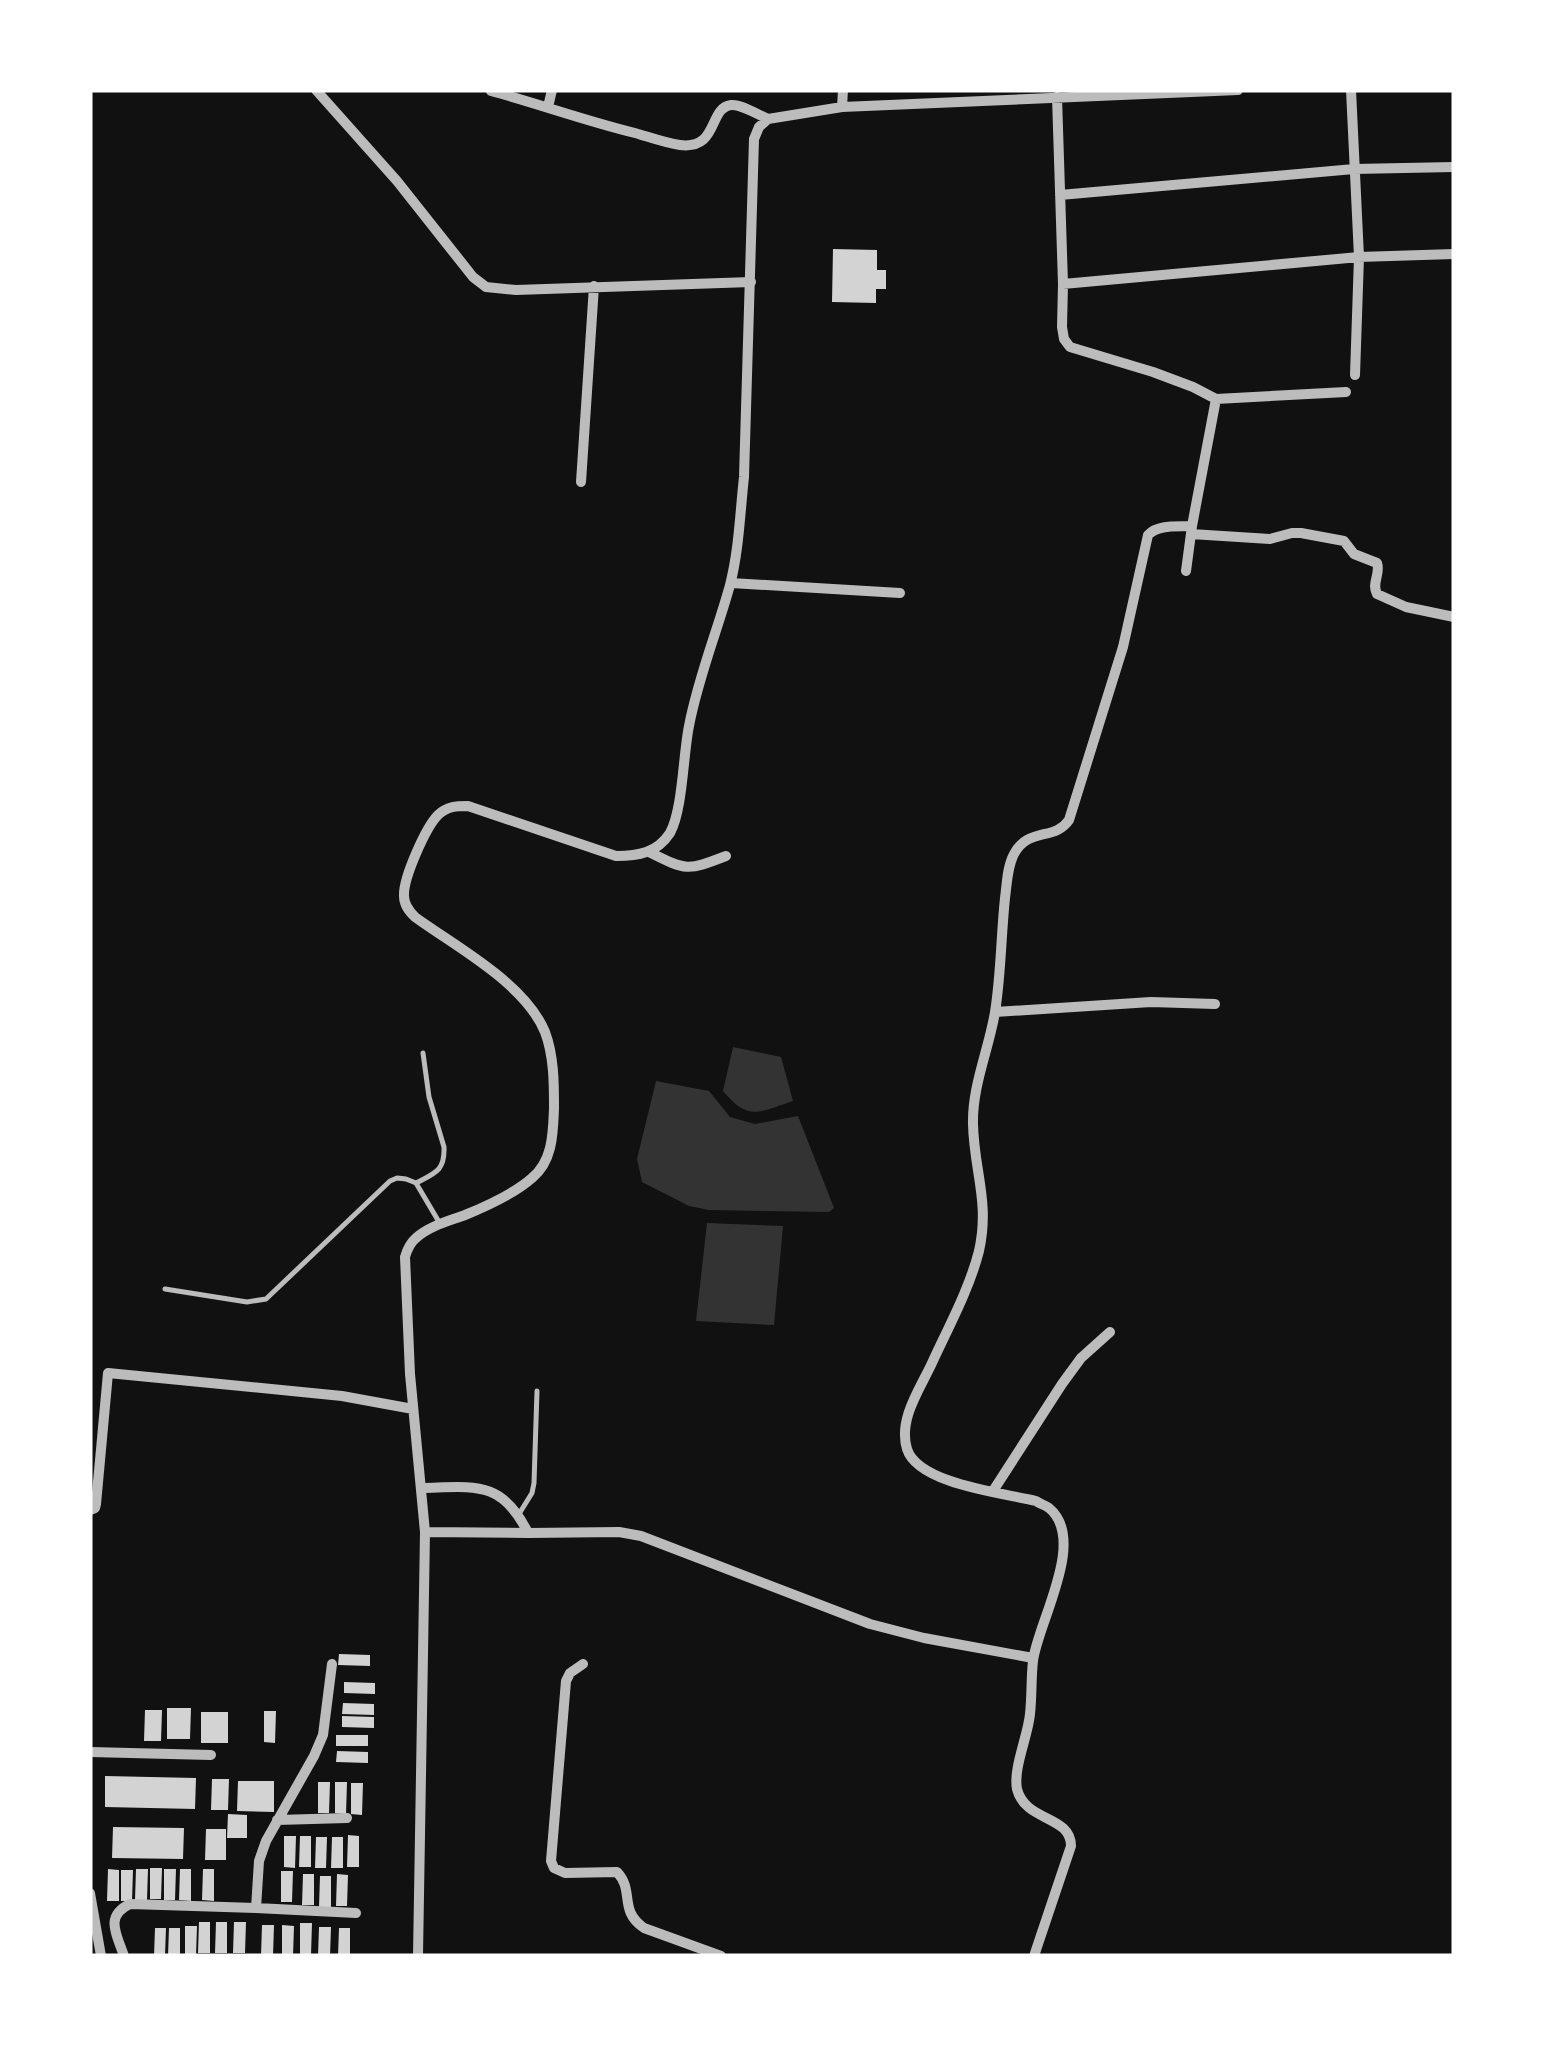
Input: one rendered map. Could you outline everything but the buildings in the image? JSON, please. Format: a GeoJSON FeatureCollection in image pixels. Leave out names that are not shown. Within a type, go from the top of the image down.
{"type":"FeatureCollection","features":[{"type":"Feature","properties":{"kind":"street"},"geometry":{"type":"LineString","coordinates":[[316,90],[397,182],[472,277],[486,287],[516,290],[751,282]]}},
{"type":"Feature","properties":{"kind":"street"},"geometry":{"type":"LineString","coordinates":[[548,107],[552,90]]}},
{"type":"Feature","properties":{"kind":"street"},"geometry":{"type":"LineString","coordinates":[[842,107],[843,90]]}},
{"type":"Feature","properties":{"kind":"street"},"geometry":{"type":"LineString","coordinates":[[491,91],[681,145],[701,142],[710,134],[719,113],[733,105],[768,119],[842,107],[1238,90]]}},
{"type":"Feature","properties":{"kind":"street"},"geometry":{"type":"LineString","coordinates":[[1351,90],[1359,256],[1355,375]]}},
{"type":"Feature","properties":{"kind":"street"},"geometry":{"type":"LineString","coordinates":[[1057,97],[1062,327],[1070,347],[1154,372],[1216,399],[1346,392]]}},
{"type":"Feature","properties":{"kind":"street"},"geometry":{"type":"LineString","coordinates":[[418,1956],[425,1532],[413,1409],[405,1257],[416,1238],[515,1189],[542,1167],[554,1130],[554,1076],[545,1032],[532,1011],[482,963],[414,917],[404,899],[405,886],[430,824],[453,806],[468,806],[616,856],[650,852],[673,826],[689,725],[731,583],[744,477],[754,139],[768,119]]}},
{"type":"Feature","properties":{"kind":"street"},"geometry":{"type":"LineString","coordinates":[[1060,195],[1354,169],[1454,167]]}},
{"type":"Feature","properties":{"kind":"street"},"geometry":{"type":"LineString","coordinates":[[1063,284],[1359,256],[1453,259]]}},
{"type":"Feature","properties":{"kind":"street"},"geometry":{"type":"LineString","coordinates":[[581,482],[594,286]]}},
{"type":"Feature","properties":{"kind":"street"},"geometry":{"type":"LineString","coordinates":[[1186,571],[1216,399]]}},
{"type":"Feature","properties":{"kind":"street"},"geometry":{"type":"LineString","coordinates":[[1034,1956],[1071,1838],[1064,1828],[1032,1812],[1017,1789],[1028,1728],[1033,1658],[1058,1582],[1062,1533],[1058,1519],[1036,1501],[937,1477],[920,1467],[908,1453],[904,1436],[914,1398],[978,1255],[984,1225],[973,1121],[995,1012],[1009,864],[1022,842],[1058,830],[1069,820],[1123,646],[1152,530],[1270,539],[1297,533],[1344,542],[1352,552],[1377,562],[1377,594],[1406,606],[1454,617]]}},
{"type":"Feature","properties":{"kind":"street"},"geometry":{"type":"LineString","coordinates":[[731,583],[900,593]]}},
{"type":"Feature","properties":{"kind":"street"},"geometry":{"type":"LineString","coordinates":[[650,852],[688,868],[726,856]]}},
{"type":"Feature","properties":{"kind":"street"},"geometry":{"type":"LineString","coordinates":[[995,1012],[1152,1002],[1215,1004]]}},
{"type":"Feature","properties":{"kind":"street"},"geometry":{"type":"LineString","coordinates":[[993,1491],[1081,1358],[1110,1332]]}},
{"type":"Feature","properties":{"kind":"street"},"geometry":{"type":"LineString","coordinates":[[90,1510],[96,1504],[108,1372],[310,1392],[413,1409]]}},
{"type":"Feature","properties":{"kind":"street"},"geometry":{"type":"LineString","coordinates":[[421,1488],[460,1487],[493,1492],[505,1498],[528,1533]]}},
{"type":"Feature","properties":{"kind":"street"},"geometry":{"type":"LineString","coordinates":[[425,1532],[618,1532],[642,1536],[870,1624],[1033,1658]]}},
{"type":"Feature","properties":{"kind":"street"},"geometry":{"type":"LineString","coordinates":[[256,1908],[259,1861],[322,1735],[332,1664]]}},
{"type":"Feature","properties":{"kind":"street"},"geometry":{"type":"LineString","coordinates":[[583,1664],[570,1672],[566,1681],[551,1861],[554,1868],[564,1872],[617,1872],[625,1882],[629,1914],[635,1922],[720,1956]]}},
{"type":"Feature","properties":{"kind":"street"},"geometry":{"type":"LineString","coordinates":[[90,1752],[212,1755]]}},
{"type":"Feature","properties":{"kind":"street"},"geometry":{"type":"LineString","coordinates":[[277,1820],[348,1818]]}},
{"type":"Feature","properties":{"kind":"street"},"geometry":{"type":"LineString","coordinates":[[90,1892],[102,1956]]}},
{"type":"Feature","properties":{"kind":"street"},"geometry":{"type":"LineString","coordinates":[[124,1956],[114,1924],[121,1908],[130,1904],[356,1913]]}},
{"type":"Feature","properties":{"kind":"lane"},"geometry":{"type":"LineString","coordinates":[[416,1183],[440,1170],[445,1159],[426,1078],[424,1052]]}},
{"type":"Feature","properties":{"kind":"lane"},"geometry":{"type":"LineString","coordinates":[[165,1290],[247,1302],[266,1298],[390,1181],[406,1178],[416,1183],[440,1224]]}},
{"type":"Feature","properties":{"kind":"lane"},"geometry":{"type":"LineString","coordinates":[[518,1514],[532,1493],[534,1482],[537,1392]]}},
{"type":"Feature","properties":{"kind":"shaded area"},"geometry":{"type":"Polygon","coordinates":[[[733,1047],[781,1057],[793,1101],[755,1112],[732,1101],[723,1091],[733,1047]]]}},
{"type":"Feature","properties":{"kind":"shaded area"},"geometry":{"type":"Polygon","coordinates":[[[656,1081],[709,1091],[730,1117],[755,1124],[798,1116],[834,1208],[829,1212],[709,1210],[689,1206],[642,1182],[637,1159],[656,1081]]]}},
{"type":"Feature","properties":{"kind":"shaded area"},"geometry":{"type":"Polygon","coordinates":[[[707,1223],[783,1226],[774,1325],[696,1321],[707,1223]]]}}]}
